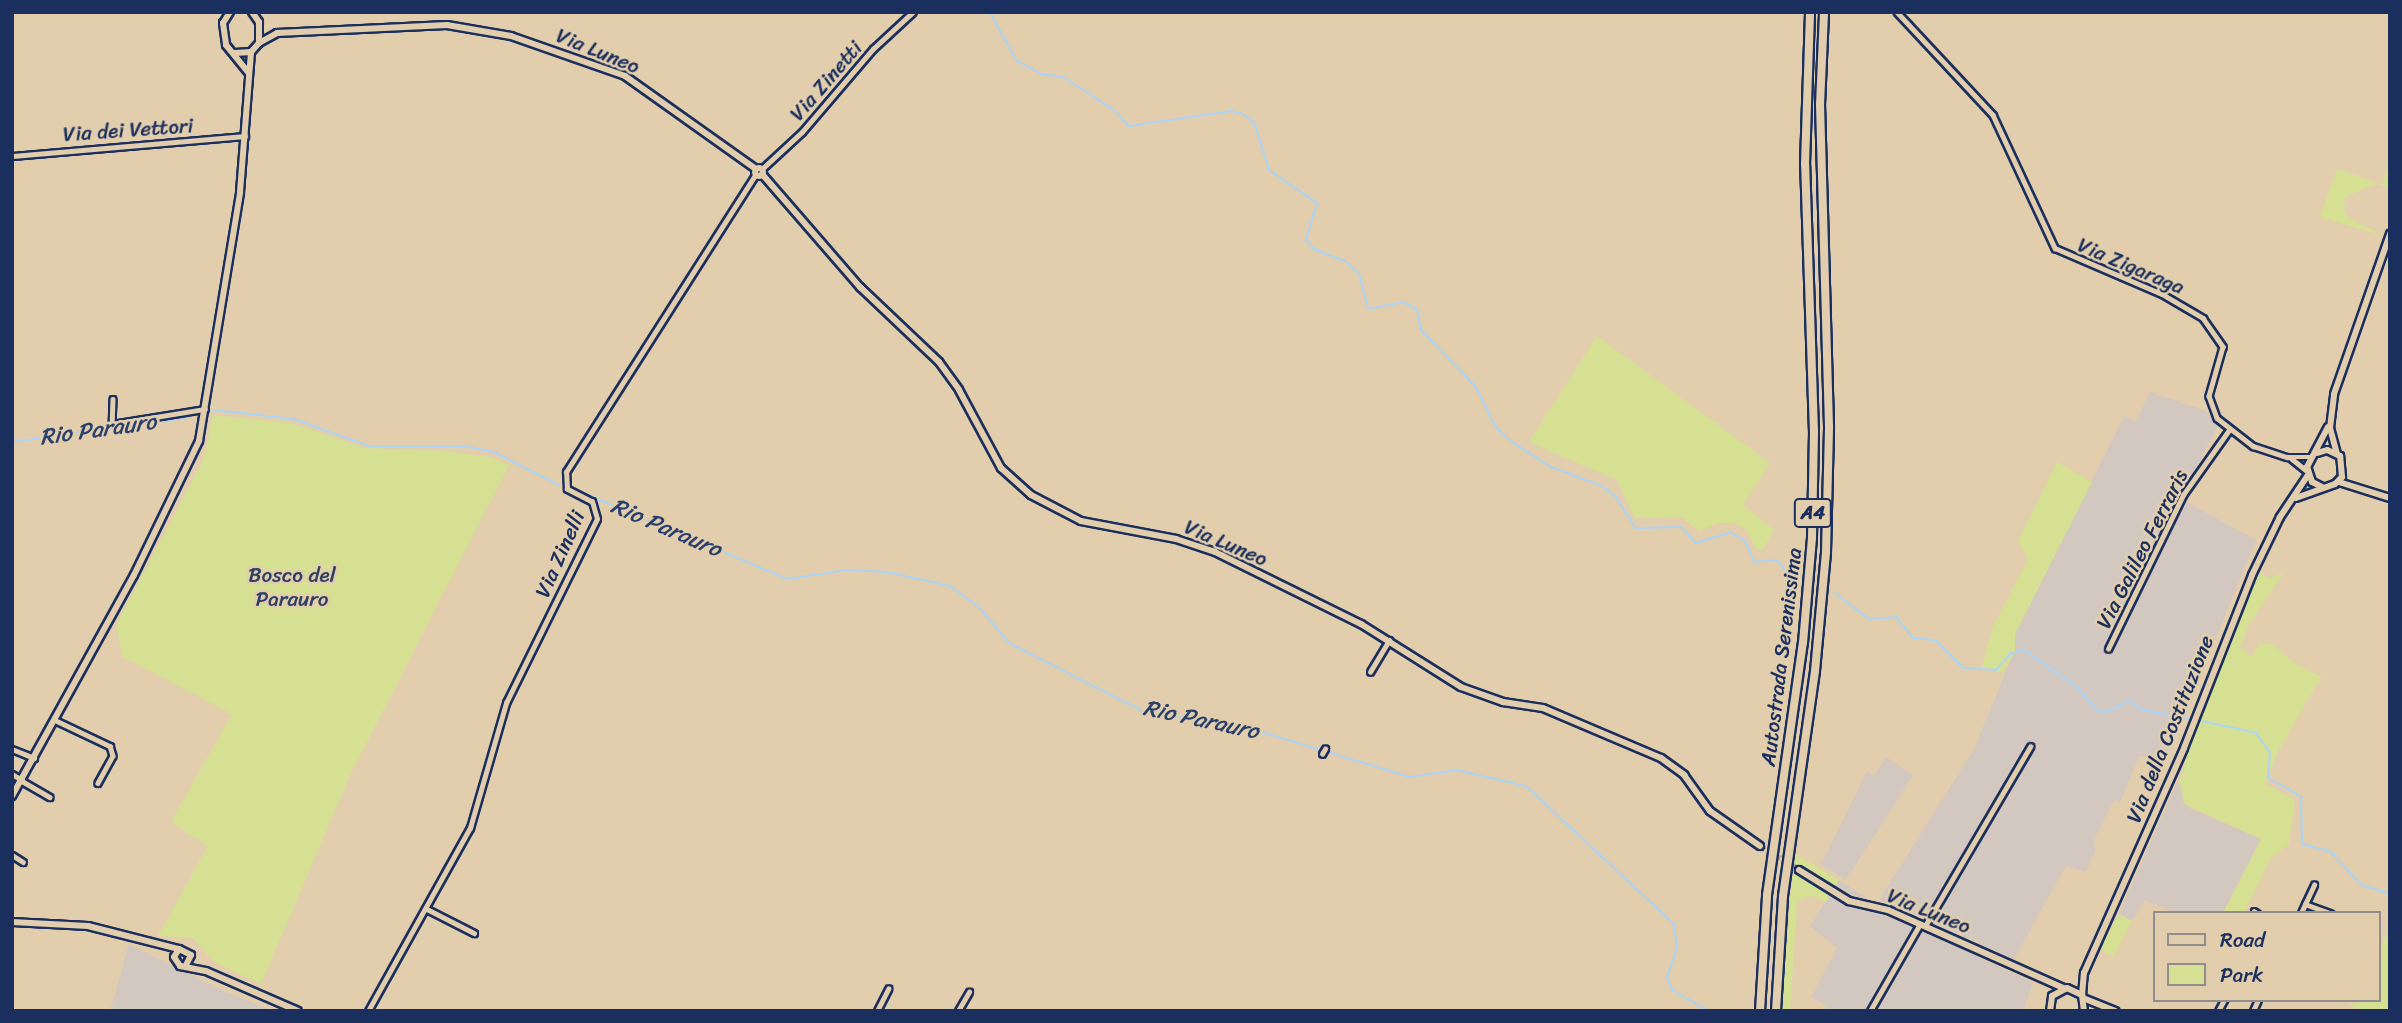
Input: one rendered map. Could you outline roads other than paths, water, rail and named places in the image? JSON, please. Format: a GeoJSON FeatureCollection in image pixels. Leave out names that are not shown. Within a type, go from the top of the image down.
{"type":"FeatureCollection","features":[{"type":"Feature","properties":{"kind":"highway","name":"Autostrada Serenissima"},"geometry":{"type":"LineString","coordinates":[[1760,1011],[1767,895],[1804,643],[1812,537],[1814,432],[1805,164],[1810,12]]}},
{"type":"Feature","properties":{"kind":"highway","name":"Autostrada Serenissima"},"geometry":{"type":"LineString","coordinates":[[1776,1011],[1783,896],[1816,657],[1827,531],[1820,105],[1824,12]]}},
{"type":"Feature","properties":{"kind":"main road"},"geometry":{"type":"LineString","coordinates":[[218,12],[223,23],[226,45],[250,74]]}},
{"type":"Feature","properties":{"kind":"main road"},"geometry":{"type":"LineString","coordinates":[[223,23],[230,12]]}},
{"type":"Feature","properties":{"kind":"main road"},"geometry":{"type":"LineString","coordinates":[[254,13],[259,26],[259,43]]}},
{"type":"Feature","properties":{"kind":"main road","name":"Via Luneo"},"geometry":{"type":"LineString","coordinates":[[277,33],[447,24],[511,36],[625,76],[759,171],[860,287],[939,362],[964,398],[1001,468],[1024,490],[1081,521],[1215,552],[1389,640],[1461,687],[1503,702],[1543,708],[1661,758],[1684,775],[1710,811],[1760,846]]}},
{"type":"Feature","properties":{"kind":"main road"},"geometry":{"type":"LineString","coordinates":[[259,26],[277,33]]}},
{"type":"Feature","properties":{"kind":"main road"},"geometry":{"type":"LineString","coordinates":[[12,796],[57,721],[190,465],[206,408],[246,136],[251,52],[259,43],[277,33]]}},
{"type":"Feature","properties":{"kind":"main road"},"geometry":{"type":"LineString","coordinates":[[235,54],[251,52]]}},
{"type":"Feature","properties":{"kind":"main road"},"geometry":{"type":"LineString","coordinates":[[2390,234],[2334,394],[2330,422],[2308,473],[2323,487],[2339,482],[2360,485],[2390,498]]}},
{"type":"Feature","properties":{"kind":"main road"},"geometry":{"type":"LineString","coordinates":[[2330,422],[2337,454],[2344,467],[2360,485]]}},
{"type":"Feature","properties":{"kind":"main road"},"geometry":{"type":"LineString","coordinates":[[2314,455],[2337,454]]}},
{"type":"Feature","properties":{"kind":"main road"},"geometry":{"type":"LineString","coordinates":[[2339,482],[2344,467]]}},
{"type":"Feature","properties":{"kind":"main road","name":"Via della Costituzione"},"geometry":{"type":"LineString","coordinates":[[2085,1010],[2082,997],[2084,973],[2194,724],[2252,575],[2308,473]]}},
{"type":"Feature","properties":{"kind":"main road","name":"Via della Costituzione"},"geometry":{"type":"LineString","coordinates":[[2293,500],[2323,487]]}},
{"type":"Feature","properties":{"kind":"main road","name":"Via Luneo"},"geometry":{"type":"LineString","coordinates":[[1798,870],[1849,901],[1923,925],[2082,997]]}},
{"type":"Feature","properties":{"kind":"main road"},"geometry":{"type":"LineString","coordinates":[[12,922],[89,926],[142,943],[186,965],[298,1011]]}},
{"type":"Feature","properties":{"kind":"main road"},"geometry":{"type":"LineString","coordinates":[[142,943],[181,949],[191,955],[206,971]]}},
{"type":"Feature","properties":{"kind":"main road"},"geometry":{"type":"LineString","coordinates":[[174,959],[181,949]]}},
{"type":"Feature","properties":{"kind":"main road"},"geometry":{"type":"LineString","coordinates":[[186,965],[191,955]]}},
{"type":"Feature","properties":{"kind":"main road","name":"Via della Costituzione"},"geometry":{"type":"LineString","coordinates":[[2051,997],[2084,973]]}},
{"type":"Feature","properties":{"kind":"main road"},"geometry":{"type":"LineString","coordinates":[[2049,983],[2050,1011]]}},
{"type":"Feature","properties":{"kind":"main road"},"geometry":{"type":"LineString","coordinates":[[2082,997],[2115,1011]]}},
{"type":"Feature","properties":{"kind":"main road"},"geometry":{"type":"LineString","coordinates":[[2085,1010],[2104,1005]]}},
{"type":"Feature","properties":{"kind":"street","name":"Via Zinetti"},"geometry":{"type":"LineString","coordinates":[[759,171],[913,12]]}},
{"type":"Feature","properties":{"kind":"street","name":"Via Zigaraga"},"geometry":{"type":"LineString","coordinates":[[1897,12],[1993,115],[2055,248],[2170,298],[2215,331],[2224,351],[2209,403],[2229,430],[2253,446],[2287,457],[2308,473]]}},
{"type":"Feature","properties":{"kind":"street","name":"Via dei Vettori"},"geometry":{"type":"LineString","coordinates":[[12,156],[246,136]]}},
{"type":"Feature","properties":{"kind":"street","name":"Via Zinelli"},"geometry":{"type":"LineString","coordinates":[[368,1011],[470,828],[506,703],[597,519],[592,502],[567,489],[566,472],[759,171]]}},
{"type":"Feature","properties":{"kind":"street"},"geometry":{"type":"LineString","coordinates":[[113,399],[112,424],[206,408]]}},
{"type":"Feature","properties":{"kind":"street","name":"Via Galileo Ferraris"},"geometry":{"type":"LineString","coordinates":[[2108,649],[2183,495],[2229,430]]}},
{"type":"Feature","properties":{"kind":"street","name":"Via Zigaraga"},"geometry":{"type":"LineString","coordinates":[[2287,457],[2314,455]]}},
{"type":"Feature","properties":{"kind":"street"},"geometry":{"type":"LineString","coordinates":[[1370,672],[1389,640]]}},
{"type":"Feature","properties":{"kind":"street"},"geometry":{"type":"LineString","coordinates":[[57,721],[110,746],[113,756],[98,783]]}},
{"type":"Feature","properties":{"kind":"street"},"geometry":{"type":"LineString","coordinates":[[1870,1011],[2030,747]]}},
{"type":"Feature","properties":{"kind":"street"},"geometry":{"type":"LineString","coordinates":[[12,749],[34,759]]}},
{"type":"Feature","properties":{"kind":"street"},"geometry":{"type":"LineString","coordinates":[[12,774],[50,797]]}},
{"type":"Feature","properties":{"kind":"street"},"geometry":{"type":"LineString","coordinates":[[12,855],[23,862]]}},
{"type":"Feature","properties":{"kind":"street"},"geometry":{"type":"LineString","coordinates":[[2302,911],[2314,885]]}},
{"type":"Feature","properties":{"kind":"street"},"geometry":{"type":"LineString","coordinates":[[2305,904],[2324,911]]}},
{"type":"Feature","properties":{"kind":"street"},"geometry":{"type":"LineString","coordinates":[[427,909],[474,933]]}},
{"type":"Feature","properties":{"kind":"street"},"geometry":{"type":"LineString","coordinates":[[877,1011],[888,989]]}},
{"type":"Feature","properties":{"kind":"street"},"geometry":{"type":"LineString","coordinates":[[958,1011],[969,992]]}},
{"type":"Feature","properties":{"kind":"waterway"},"geometry":{"type":"LineString","coordinates":[[990,12],[1016,60],[1041,74],[1063,77],[1114,110],[1129,126],[1231,111],[1241,113],[1254,122],[1269,170],[1317,203],[1306,240],[1315,250],[1345,261],[1359,273],[1368,309],[1403,302],[1417,309],[1421,330],[1476,387],[1495,426],[1512,442],[1551,467],[1602,486],[1616,497],[1635,528],[1681,527],[1696,543],[1731,532],[1745,541],[1755,562],[1777,560],[1786,571],[1801,575]]}},
{"type":"Feature","properties":{"kind":"waterway","name":"Rio Parauro"},"geometry":{"type":"LineString","coordinates":[[213,410],[294,419],[369,446],[464,446],[494,452],[559,485]]}},
{"type":"Feature","properties":{"kind":"waterway","name":"Rio Parauro"},"geometry":{"type":"LineString","coordinates":[[12,442],[184,418]]}},
{"type":"Feature","properties":{"kind":"waterway","name":"Rio Parauro"},"geometry":{"type":"LineString","coordinates":[[571,488],[787,579],[846,570],[887,572],[950,586],[980,608],[1009,643],[1145,712],[1232,723],[1410,777],[1457,770],[1526,786],[1674,924],[1677,948],[1667,977],[1671,989],[1709,1011]]}},
{"type":"Feature","properties":{"kind":"waterway"},"geometry":{"type":"LineString","coordinates":[[1835,593],[1869,619],[1896,617],[1913,638],[1935,640],[1963,668],[1996,670],[2011,653],[2024,650],[2076,686],[2096,710],[2105,712],[2131,701],[2140,709],[2192,719]]}},
{"type":"Feature","properties":{"kind":"waterway"},"geometry":{"type":"LineString","coordinates":[[2197,720],[2256,733],[2270,752],[2268,778],[2301,796],[2302,844],[2331,852],[2361,885],[2390,894]]}},
{"type":"Feature","properties":{"kind":"tunnel"},"geometry":{"type":"LineString","coordinates":[[1760,846],[1799,870]]}},
{"type":"Feature","properties":{"kind":"park label","name":"Bosco del Parauro"},"geometry":{"type":"Point","coordinates":[292,587]}}]}
